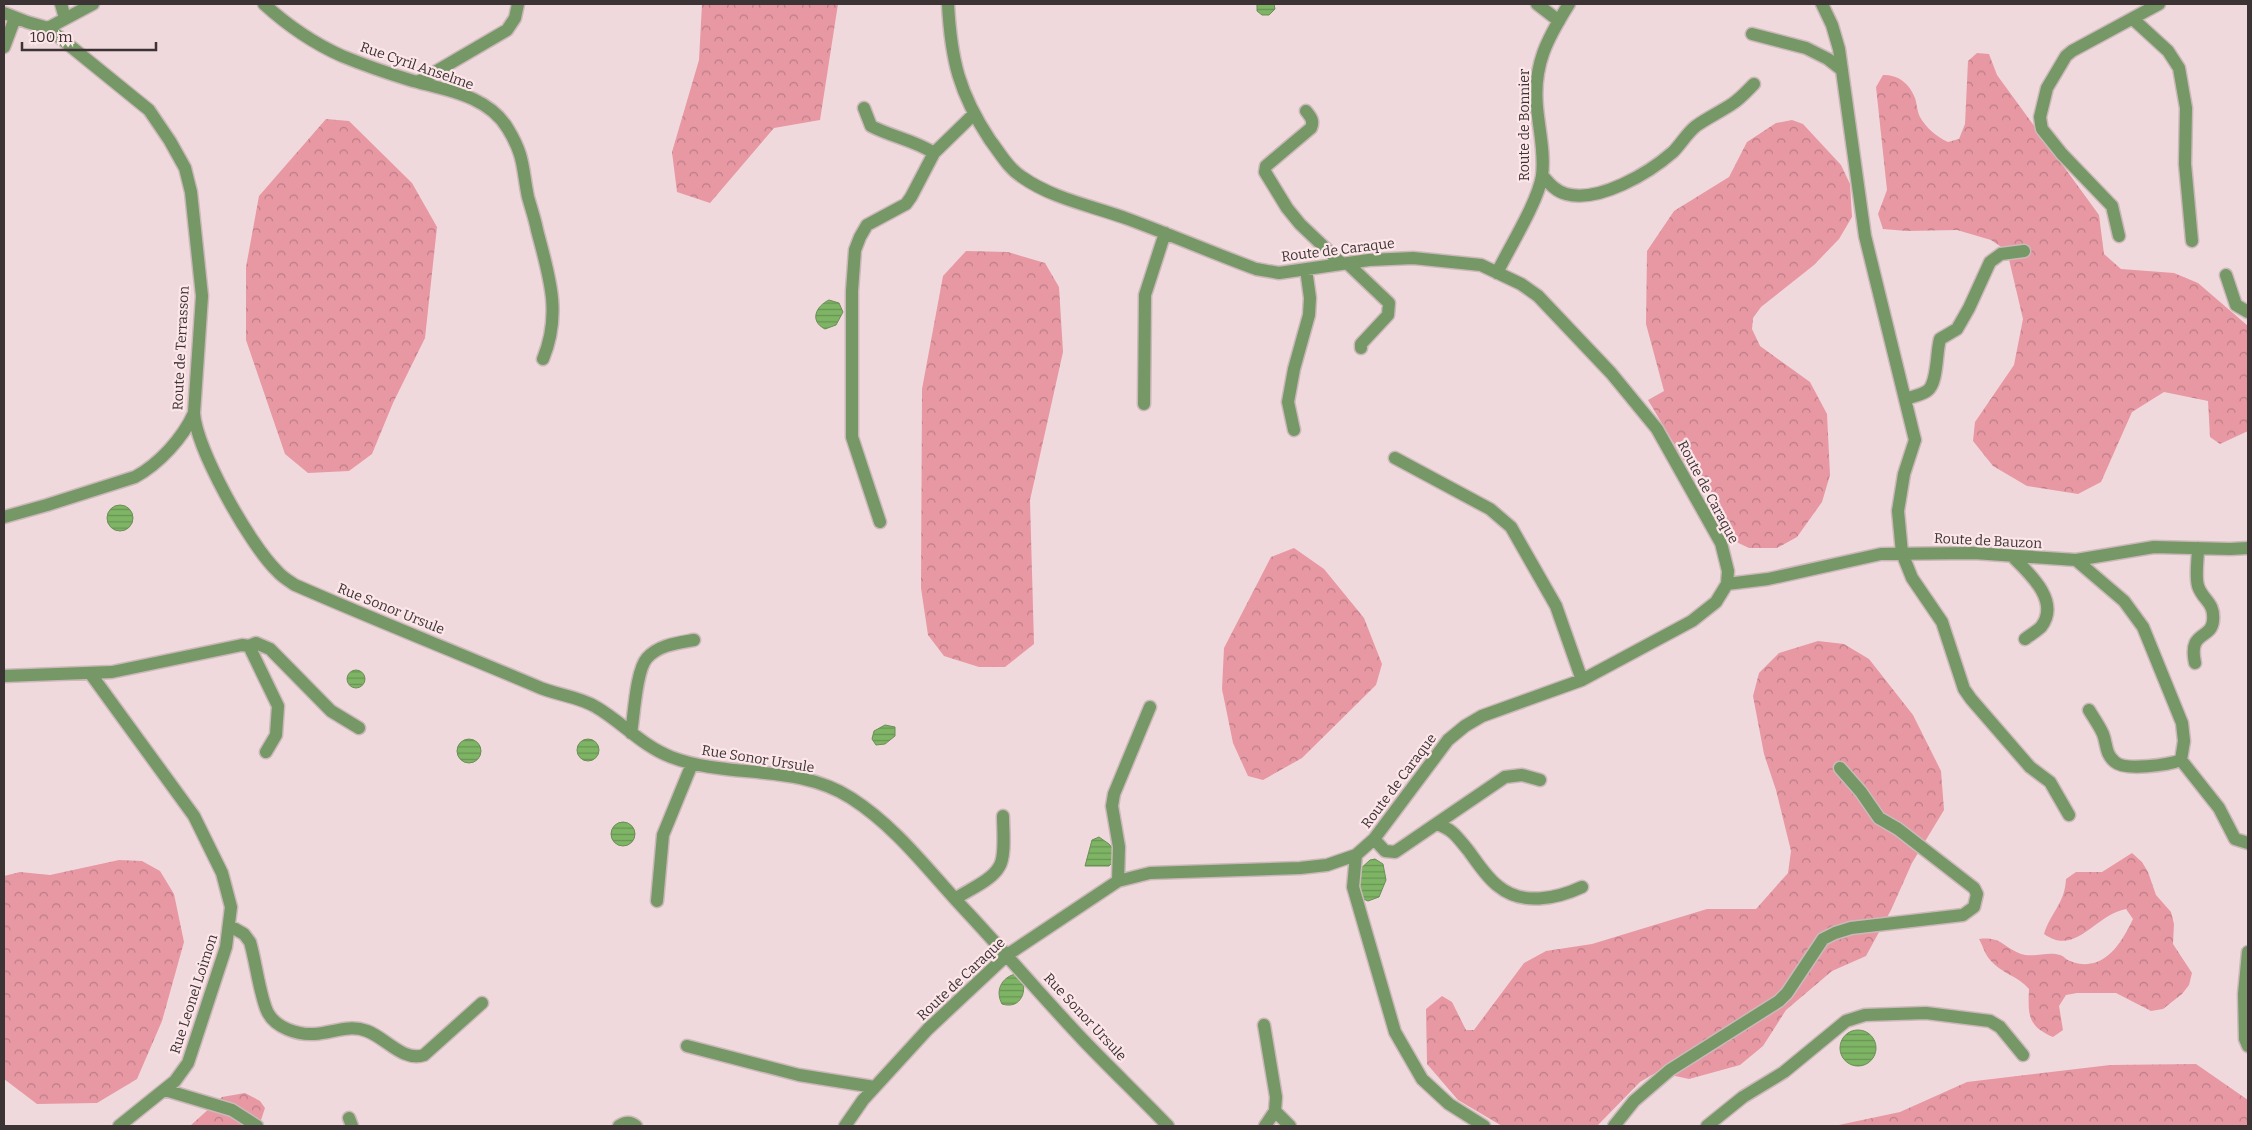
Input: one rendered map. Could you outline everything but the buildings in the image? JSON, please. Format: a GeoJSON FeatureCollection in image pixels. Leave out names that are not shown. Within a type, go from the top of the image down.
{"type":"FeatureCollection","features":[{"type":"Feature","properties":{"kind":"street"},"geometry":{"type":"LineString","coordinates":[[61,4],[65,18]]}},
{"type":"Feature","properties":{"kind":"street"},"geometry":{"type":"LineString","coordinates":[[4,47],[9,16],[48,28],[92,4]]}},
{"type":"Feature","properties":{"kind":"street","name":"Rue Cyril Anselme"},"geometry":{"type":"LineString","coordinates":[[264,4],[297,31],[318,44],[374,68],[458,93],[487,107],[501,119],[519,148],[524,161],[528,195],[545,257],[552,300],[553,329],[543,359]]}},
{"type":"Feature","properties":{"kind":"street"},"geometry":{"type":"LineString","coordinates":[[418,82],[507,30],[516,18],[518,4]]}},
{"type":"Feature","properties":{"kind":"street","name":"Route de Caraque"},"geometry":{"type":"LineString","coordinates":[[846,1126],[854,1111],[874,1087],[928,1029],[1007,955],[1118,881],[1150,873],[1169,871],[1300,868],[1327,865],[1356,855],[1374,839],[1438,753],[1465,726],[1482,716],[1582,680],[1692,621],[1716,602],[1727,584],[1728,571],[1721,543],[1657,429],[1611,373],[1538,296],[1521,284],[1480,266],[1465,262],[1393,258],[1279,273],[1256,269],[1165,233],[1054,194],[1022,177],[1005,161],[974,114],[960,83],[955,63],[948,4]]}},
{"type":"Feature","properties":{"kind":"street"},"geometry":{"type":"LineString","coordinates":[[1537,4],[1559,21]]}},
{"type":"Feature","properties":{"kind":"street","name":"Route de Bonnier"},"geometry":{"type":"LineString","coordinates":[[1497,273],[1537,194],[1542,175],[1536,80],[1538,65],[1569,4]]}},
{"type":"Feature","properties":{"kind":"street"},"geometry":{"type":"LineString","coordinates":[[1822,4],[1832,25],[1842,70],[1865,236],[1915,440],[1904,474],[1898,511],[1902,553],[1912,578],[1942,622],[1964,689],[2030,767],[2050,782],[2069,815]]}},
{"type":"Feature","properties":{"kind":"street"},"geometry":{"type":"LineString","coordinates":[[2119,236],[2112,206],[2062,154],[2042,129],[2040,116],[2047,88],[2066,56],[2159,4]]}},
{"type":"Feature","properties":{"kind":"street"},"geometry":{"type":"LineString","coordinates":[[2133,19],[2168,51],[2179,68],[2186,108],[2184,151],[2192,241]]}},
{"type":"Feature","properties":{"kind":"street","name":"Route de Terrasson"},"geometry":{"type":"LineString","coordinates":[[4,517],[48,506],[141,474],[160,458],[189,425],[194,413],[202,296],[191,192],[185,168],[149,110],[48,28]]}},
{"type":"Feature","properties":{"kind":"street"},"geometry":{"type":"LineString","coordinates":[[1752,34],[1806,48],[1828,59],[1842,70]]}},
{"type":"Feature","properties":{"kind":"street"},"geometry":{"type":"LineString","coordinates":[[1542,175],[1556,190],[1567,194],[1584,195],[1607,190],[1627,182],[1674,151],[1694,128],[1731,105],[1754,84]]}},
{"type":"Feature","properties":{"kind":"street"},"geometry":{"type":"LineString","coordinates":[[864,108],[871,126],[886,134],[909,140],[934,153]]}},
{"type":"Feature","properties":{"kind":"street"},"geometry":{"type":"LineString","coordinates":[[1306,112],[1311,117],[1313,123],[1311,128],[1266,166],[1265,172],[1287,208],[1300,224],[1389,303],[1388,314],[1361,344],[1361,348]]}},
{"type":"Feature","properties":{"kind":"street"},"geometry":{"type":"LineString","coordinates":[[880,522],[851,429],[852,291],[855,250],[860,236],[867,225],[906,204],[912,198],[934,153],[974,114]]}},
{"type":"Feature","properties":{"kind":"street"},"geometry":{"type":"LineString","coordinates":[[1144,404],[1145,295],[1165,233]]}},
{"type":"Feature","properties":{"kind":"street"},"geometry":{"type":"LineString","coordinates":[[1905,399],[1928,391],[1934,384],[1937,348],[1940,339],[1957,329],[1990,262],[2001,254],[2024,251]]}},
{"type":"Feature","properties":{"kind":"street"},"geometry":{"type":"LineString","coordinates":[[1294,430],[1288,402],[1294,369],[1309,315],[1310,298],[1306,269]]}},
{"type":"Feature","properties":{"kind":"street"},"geometry":{"type":"LineString","coordinates":[[2226,275],[2236,305],[2248,312]]}},
{"type":"Feature","properties":{"kind":"street","name":"Rue Sonor Ursule"},"geometry":{"type":"LineString","coordinates":[[194,413],[196,428],[227,499],[267,560],[284,578],[295,585],[370,618],[454,651],[549,692],[596,707],[631,734],[659,752],[692,764],[804,779],[848,796],[874,814],[899,836],[1086,1043],[1168,1126]]}},
{"type":"Feature","properties":{"kind":"street"},"geometry":{"type":"LineString","coordinates":[[1395,458],[1490,509],[1511,527],[1556,606],[1582,680]]}},
{"type":"Feature","properties":{"kind":"street","name":"Route de Bauzon"},"geometry":{"type":"LineString","coordinates":[[1727,584],[1768,579],[1864,557],[1902,553],[1952,553],[2076,560],[2154,547],[2248,548]]}},
{"type":"Feature","properties":{"kind":"street"},"geometry":{"type":"LineString","coordinates":[[2195,663],[2193,653],[2195,641],[2209,630],[2213,622],[2212,606],[2198,584],[2198,548]]}},
{"type":"Feature","properties":{"kind":"street"},"geometry":{"type":"LineString","coordinates":[[2012,556],[2033,578],[2044,594],[2047,608],[2040,628],[2025,638]]}},
{"type":"Feature","properties":{"kind":"street"},"geometry":{"type":"LineString","coordinates":[[2076,560],[2124,601],[2143,627],[2182,723],[2184,741],[2180,760]]}},
{"type":"Feature","properties":{"kind":"street"},"geometry":{"type":"LineString","coordinates":[[631,734],[640,678],[646,659],[662,648],[694,640]]}},
{"type":"Feature","properties":{"kind":"street"},"geometry":{"type":"LineString","coordinates":[[4,676],[112,672],[242,645],[249,646],[256,642],[270,649],[331,711],[359,728]]}},
{"type":"Feature","properties":{"kind":"street"},"geometry":{"type":"LineString","coordinates":[[249,646],[278,706],[276,735],[266,752]]}},
{"type":"Feature","properties":{"kind":"street","name":"Rue Leonel Loimon"},"geometry":{"type":"LineString","coordinates":[[90,673],[145,747],[199,825],[225,880],[231,908],[226,947],[191,1056],[175,1081],[119,1126]]}},
{"type":"Feature","properties":{"kind":"street"},"geometry":{"type":"LineString","coordinates":[[1118,881],[1119,842],[1112,806],[1114,794],[1150,707]]}},
{"type":"Feature","properties":{"kind":"street"},"geometry":{"type":"LineString","coordinates":[[2089,710],[2103,733],[2107,751],[2117,764],[2163,765],[2180,760]]}},
{"type":"Feature","properties":{"kind":"street"},"geometry":{"type":"LineString","coordinates":[[2180,760],[2219,808],[2235,839],[2248,843]]}},
{"type":"Feature","properties":{"kind":"street"},"geometry":{"type":"LineString","coordinates":[[656,900],[663,835],[692,764]]}},
{"type":"Feature","properties":{"kind":"street"},"geometry":{"type":"LineString","coordinates":[[1614,1126],[1634,1101],[1670,1070],[1779,1001],[1787,993],[1823,939],[1835,932],[1850,928],[1963,915],[1974,907],[1978,894],[1974,888],[1898,829],[1880,818],[1854,783],[1840,768]]}},
{"type":"Feature","properties":{"kind":"street"},"geometry":{"type":"LineString","coordinates":[[1374,839],[1385,850],[1395,852],[1505,777],[1522,776],[1540,780]]}},
{"type":"Feature","properties":{"kind":"street"},"geometry":{"type":"LineString","coordinates":[[955,899],[992,874],[999,867],[1003,857],[1003,816]]}},
{"type":"Feature","properties":{"kind":"street"},"geometry":{"type":"LineString","coordinates":[[1436,824],[1452,830],[1496,885],[1506,892],[1525,898],[1555,898],[1582,887]]}},
{"type":"Feature","properties":{"kind":"street"},"geometry":{"type":"LineString","coordinates":[[1356,855],[1353,887],[1395,1032],[1422,1079],[1449,1104],[1484,1126]]}},
{"type":"Feature","properties":{"kind":"street"},"geometry":{"type":"LineString","coordinates":[[230,926],[244,934],[250,942],[268,1013],[278,1024],[301,1033],[315,1034],[342,1028],[356,1028],[368,1031],[411,1058],[424,1055],[482,1003]]}},
{"type":"Feature","properties":{"kind":"street"},"geometry":{"type":"LineString","coordinates":[[2248,952],[2244,994],[2248,1046]]}},
{"type":"Feature","properties":{"kind":"street"},"geometry":{"type":"LineString","coordinates":[[1707,1126],[1743,1097],[1784,1072],[1846,1020],[1865,1015],[1926,1013],[1990,1021],[2000,1027],[2023,1055]]}},
{"type":"Feature","properties":{"kind":"street"},"geometry":{"type":"LineString","coordinates":[[1264,1025],[1276,1097],[1275,1111],[1265,1126]]}},
{"type":"Feature","properties":{"kind":"street"},"geometry":{"type":"LineString","coordinates":[[688,1046],[799,1075],[874,1087]]}},
{"type":"Feature","properties":{"kind":"street"},"geometry":{"type":"LineString","coordinates":[[165,1090],[232,1110],[257,1126]]}},
{"type":"Feature","properties":{"kind":"street"},"geometry":{"type":"LineString","coordinates":[[1275,1111],[1290,1126]]}},
{"type":"Feature","properties":{"kind":"street"},"geometry":{"type":"LineString","coordinates":[[618,1126],[625,1122],[630,1122],[636,1126]]}},
{"type":"Feature","properties":{"kind":"green space"},"geometry":{"type":"Polygon","coordinates":[[[702,4],[838,4],[820,120],[774,128],[710,203],[677,192],[672,152],[699,60],[702,4]]]}},
{"type":"Feature","properties":{"kind":"green space"},"geometry":{"type":"Polygon","coordinates":[[[1977,53],[1989,54],[1997,75],[2099,215],[2104,254],[2121,269],[2174,273],[2198,283],[2248,326],[2248,431],[2220,444],[2210,437],[2208,401],[2164,392],[2132,412],[2101,482],[2078,494],[2027,486],[1993,466],[1973,441],[1975,422],[2014,365],[2023,319],[2007,251],[1991,240],[1957,230],[1907,231],[1883,229],[1878,214],[1887,190],[1876,87],[1883,75],[1899,78],[1913,93],[1922,121],[1936,135],[1948,142],[1959,139],[1965,124],[1968,61],[1977,53]]]}},
{"type":"Feature","properties":{"kind":"green space"},"geometry":{"type":"Polygon","coordinates":[[[326,119],[349,121],[412,183],[437,227],[425,338],[393,403],[372,454],[349,471],[308,473],[285,454],[246,340],[246,267],[259,196],[326,119]]]}},
{"type":"Feature","properties":{"kind":"green space"},"geometry":{"type":"Polygon","coordinates":[[[1792,120],[1803,124],[1841,165],[1850,184],[1852,217],[1839,239],[1814,265],[1761,307],[1753,318],[1752,329],[1760,346],[1810,382],[1827,414],[1830,475],[1822,502],[1797,537],[1777,548],[1749,548],[1730,539],[1713,497],[1689,469],[1648,400],[1664,391],[1646,324],[1647,251],[1674,211],[1729,177],[1747,142],[1776,123],[1792,120]]]}},
{"type":"Feature","properties":{"kind":"green space"},"geometry":{"type":"Polygon","coordinates":[[[966,251],[1008,252],[1045,263],[1059,287],[1063,352],[1030,500],[1034,644],[1005,667],[979,667],[944,656],[928,635],[921,588],[922,389],[943,276],[966,251]]]}},
{"type":"Feature","properties":{"kind":"green space"},"geometry":{"type":"Polygon","coordinates":[[[1294,548],[1324,569],[1364,618],[1382,664],[1376,685],[1302,758],[1263,780],[1248,776],[1233,743],[1222,689],[1224,648],[1271,557],[1294,548]]]}},
{"type":"Feature","properties":{"kind":"green space"},"geometry":{"type":"Polygon","coordinates":[[[1818,641],[1844,644],[1869,659],[1913,715],[1941,771],[1944,810],[1912,863],[1891,910],[1866,956],[1832,971],[1786,1010],[1763,1046],[1740,1065],[1689,1079],[1657,1072],[1640,1082],[1597,1126],[1502,1126],[1458,1100],[1427,1064],[1426,1009],[1442,996],[1452,1002],[1466,1030],[1474,1030],[1524,963],[1546,951],[1592,944],[1707,909],[1756,909],[1788,873],[1791,851],[1776,790],[1764,754],[1753,696],[1759,673],[1779,653],[1818,641]]]}},
{"type":"Feature","properties":{"kind":"green space"},"geometry":{"type":"Polygon","coordinates":[[[2132,853],[2142,862],[2148,872],[2156,895],[2171,912],[2174,924],[2173,944],[2192,973],[2189,985],[2182,994],[2163,1009],[2151,1011],[2116,993],[2077,993],[2066,995],[2059,1006],[2063,1030],[2053,1037],[2044,1033],[2034,1024],[2031,1018],[2029,1012],[2029,989],[1995,965],[1987,956],[1979,939],[1992,939],[2026,955],[2055,954],[2082,964],[2101,960],[2116,947],[2133,919],[2126,909],[2104,919],[2076,938],[2066,941],[2055,940],[2044,934],[2063,895],[2066,879],[2076,872],[2102,872],[2132,853]]]}},
{"type":"Feature","properties":{"kind":"green space"},"geometry":{"type":"Polygon","coordinates":[[[119,860],[142,861],[160,871],[174,894],[184,942],[162,1021],[137,1079],[97,1103],[37,1104],[4,1079],[4,876],[20,872],[50,875],[119,860]]]}},
{"type":"Feature","properties":{"kind":"green space"},"geometry":{"type":"Polygon","coordinates":[[[2196,1064],[2248,1100],[2248,1126],[1834,1126],[1900,1112],[1967,1082],[2110,1065],[2196,1064]]]}},
{"type":"Feature","properties":{"kind":"green space"},"geometry":{"type":"Polygon","coordinates":[[[245,1093],[260,1101],[265,1108],[261,1120],[247,1126],[190,1126],[222,1097],[245,1093]]]}},
{"type":"Feature","properties":{"kind":"shaded area"},"geometry":{"type":"Polygon","coordinates":[[[1257,4],[1274,4],[1275,9],[1269,15],[1262,15],[1257,11],[1257,4]]]}},
{"type":"Feature","properties":{"kind":"shaded area"},"geometry":{"type":"Polygon","coordinates":[[[829,300],[839,303],[843,312],[836,325],[825,329],[817,322],[816,314],[821,306],[829,300]]]}},
{"type":"Feature","properties":{"kind":"shaded area"},"geometry":{"type":"Polygon","coordinates":[[[120,505],[129,509],[133,518],[129,527],[120,531],[111,527],[107,518],[111,509],[120,505]]]}},
{"type":"Feature","properties":{"kind":"shaded area"},"geometry":{"type":"Polygon","coordinates":[[[356,670],[362,673],[365,679],[362,685],[356,688],[350,685],[347,679],[350,673],[356,670]]]}},
{"type":"Feature","properties":{"kind":"shaded area"},"geometry":{"type":"Polygon","coordinates":[[[885,725],[895,727],[895,736],[885,744],[876,745],[872,739],[874,731],[885,725]]]}},
{"type":"Feature","properties":{"kind":"shaded area"},"geometry":{"type":"Polygon","coordinates":[[[469,739],[474,740],[480,746],[480,756],[474,762],[469,763],[464,762],[458,756],[457,751],[458,746],[464,740],[469,739]]]}},
{"type":"Feature","properties":{"kind":"shaded area"},"geometry":{"type":"Polygon","coordinates":[[[588,739],[596,742],[599,750],[596,758],[588,761],[580,758],[577,750],[580,742],[588,739]]]}},
{"type":"Feature","properties":{"kind":"shaded area"},"geometry":{"type":"Polygon","coordinates":[[[623,822],[628,823],[634,829],[634,839],[628,845],[623,846],[618,845],[612,839],[611,834],[612,829],[618,823],[623,822]]]}},
{"type":"Feature","properties":{"kind":"shaded area"},"geometry":{"type":"Polygon","coordinates":[[[1099,837],[1115,851],[1112,863],[1109,866],[1085,866],[1092,840],[1099,837]]]}},
{"type":"Feature","properties":{"kind":"shaded area"},"geometry":{"type":"Polygon","coordinates":[[[1375,859],[1383,864],[1386,880],[1379,897],[1368,901],[1361,898],[1357,888],[1359,870],[1370,860],[1375,859]]]}},
{"type":"Feature","properties":{"kind":"shaded area"},"geometry":{"type":"Polygon","coordinates":[[[1015,974],[1020,975],[1023,981],[1022,997],[1014,1004],[1002,1004],[999,990],[1006,979],[1015,974]]]}},
{"type":"Feature","properties":{"kind":"shaded area"},"geometry":{"type":"Polygon","coordinates":[[[1858,1030],[1870,1036],[1876,1048],[1870,1060],[1858,1066],[1846,1060],[1840,1048],[1846,1036],[1858,1030]]]}}]}
